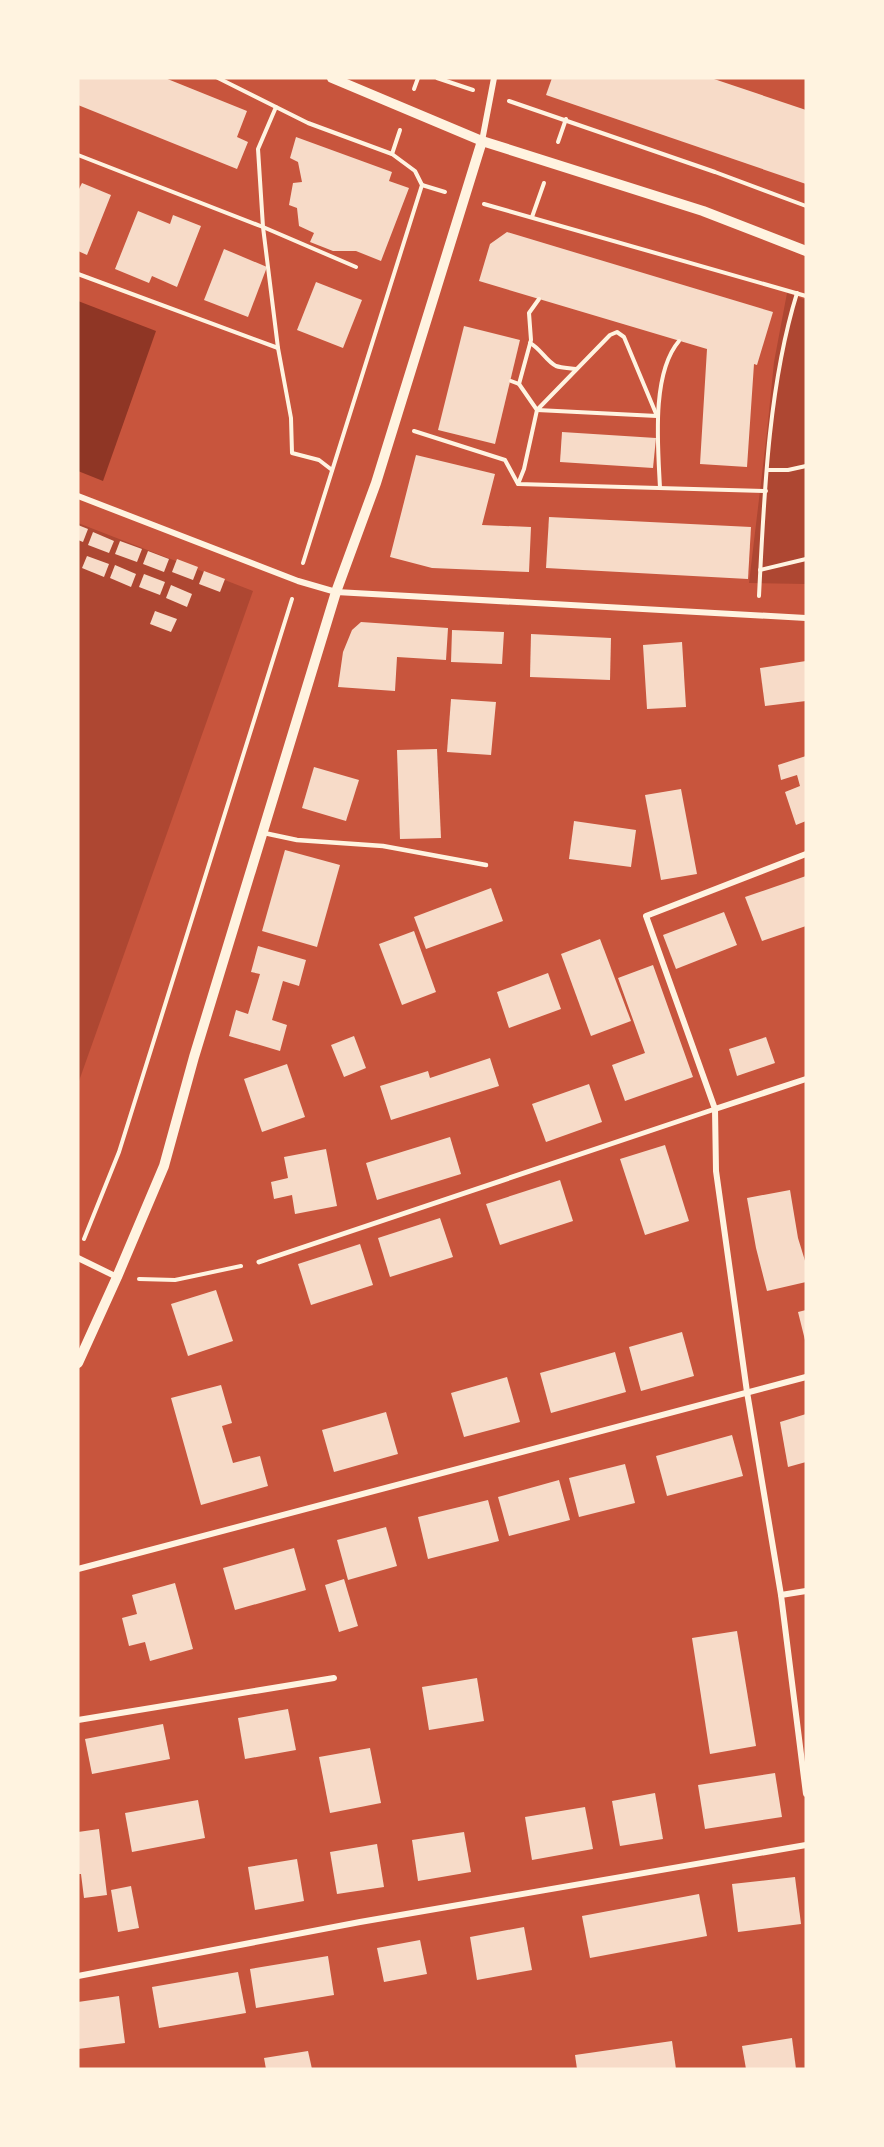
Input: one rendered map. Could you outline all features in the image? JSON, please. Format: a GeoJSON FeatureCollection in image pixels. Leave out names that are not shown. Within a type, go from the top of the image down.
{"type":"FeatureCollection","features":[{"type":"Feature","properties":{"kind":"street"},"geometry":{"type":"LineString","coordinates":[[332,78],[482,141],[703,212],[806,251]]}},
{"type":"Feature","properties":{"kind":"street"},"geometry":{"type":"LineString","coordinates":[[78,1363],[164,1166],[198,1045],[336,592],[376,483],[465,198],[482,141],[494,78]]}},
{"type":"Feature","properties":{"kind":"street"},"geometry":{"type":"LineString","coordinates":[[78,496],[298,581],[336,592],[806,618]]}},
{"type":"Feature","properties":{"kind":"street"},"geometry":{"type":"LineString","coordinates":[[806,854],[646,916],[715,1109],[716,1171],[747,1392],[781,1595],[806,1794]]}},
{"type":"Feature","properties":{"kind":"street"},"geometry":{"type":"LineString","coordinates":[[258,1262],[806,1079]]}},
{"type":"Feature","properties":{"kind":"street"},"geometry":{"type":"LineString","coordinates":[[78,1258],[117,1277]]}},
{"type":"Feature","properties":{"kind":"street"},"geometry":{"type":"LineString","coordinates":[[78,1569],[806,1377]]}},
{"type":"Feature","properties":{"kind":"street"},"geometry":{"type":"LineString","coordinates":[[781,1595],[806,1592]]}},
{"type":"Feature","properties":{"kind":"street"},"geometry":{"type":"LineString","coordinates":[[78,1720],[334,1678]]}},
{"type":"Feature","properties":{"kind":"street"},"geometry":{"type":"LineString","coordinates":[[78,1976],[349,1924],[806,1845]]}},
{"type":"Feature","properties":{"kind":"lane"},"geometry":{"type":"LineString","coordinates":[[262,833],[297,840],[383,846],[486,865]]}},
{"type":"Feature","properties":{"kind":"path"},"geometry":{"type":"LineString","coordinates":[[82,1244],[119,1152],[422,185],[415,171],[392,154],[308,123],[218,78]]}},
{"type":"Feature","properties":{"kind":"path"},"geometry":{"type":"LineString","coordinates":[[437,78],[588,127],[806,206]]}},
{"type":"Feature","properties":{"kind":"path"},"geometry":{"type":"LineString","coordinates":[[276,107],[258,149],[263,227],[278,348],[291,418],[292,453],[319,460],[332,470]]}},
{"type":"Feature","properties":{"kind":"path"},"geometry":{"type":"LineString","coordinates":[[78,155],[263,227],[356,267]]}},
{"type":"Feature","properties":{"kind":"path"},"geometry":{"type":"LineString","coordinates":[[422,185],[806,296]]}},
{"type":"Feature","properties":{"kind":"path"},"geometry":{"type":"LineString","coordinates":[[78,274],[278,348]]}},
{"type":"Feature","properties":{"kind":"path"},"geometry":{"type":"LineString","coordinates":[[758,615],[766,491],[778,372],[797,293]]}},
{"type":"Feature","properties":{"kind":"path"},"geometry":{"type":"LineString","coordinates":[[519,384],[530,343],[529,313],[539,299]]}},
{"type":"Feature","properties":{"kind":"path"},"geometry":{"type":"LineString","coordinates":[[518,484],[524,470],[537,410],[610,335],[617,332],[624,337],[657,416]]}},
{"type":"Feature","properties":{"kind":"path"},"geometry":{"type":"LineString","coordinates":[[660,488],[657,416],[664,376],[672,350],[679,342]]}},
{"type":"Feature","properties":{"kind":"path"},"geometry":{"type":"LineString","coordinates":[[530,343],[557,366],[577,369]]}},
{"type":"Feature","properties":{"kind":"path"},"geometry":{"type":"LineString","coordinates":[[511,381],[519,384],[537,410]]}},
{"type":"Feature","properties":{"kind":"path"},"geometry":{"type":"LineString","coordinates":[[537,410],[657,416]]}},
{"type":"Feature","properties":{"kind":"path"},"geometry":{"type":"LineString","coordinates":[[394,425],[505,460],[518,484]]}},
{"type":"Feature","properties":{"kind":"path"},"geometry":{"type":"LineString","coordinates":[[768,470],[788,470],[806,466]]}},
{"type":"Feature","properties":{"kind":"path"},"geometry":{"type":"LineString","coordinates":[[518,484],[766,491]]}},
{"type":"Feature","properties":{"kind":"path"},"geometry":{"type":"LineString","coordinates":[[760,570],[806,559]]}},
{"type":"Feature","properties":{"kind":"path"},"geometry":{"type":"LineString","coordinates":[[117,1277],[175,1280],[258,1262]]}},
{"type":"Feature","properties":{"kind":"shaded area"},"geometry":{"type":"Polygon","coordinates":[[[787,293],[806,300],[806,584],[749,583],[774,362],[787,293]]]}},
{"type":"Feature","properties":{"kind":"shaded area"},"geometry":{"type":"Polygon","coordinates":[[[78,301],[156,331],[103,481],[78,471],[78,301]]]}},
{"type":"Feature","properties":{"kind":"shaded area"},"geometry":{"type":"Polygon","coordinates":[[[78,523],[253,591],[79,1081],[78,1081],[78,523]]]}},
{"type":"Feature","properties":{"kind":"building"},"geometry":{"type":"Polygon","coordinates":[[[78,78],[165,78],[247,111],[237,137],[248,142],[237,169],[78,105],[78,78]]]}},
{"type":"Feature","properties":{"kind":"building"},"geometry":{"type":"Polygon","coordinates":[[[552,78],[711,78],[806,110],[806,184],[546,95],[552,78]]]}},
{"type":"Feature","properties":{"kind":"building"},"geometry":{"type":"Polygon","coordinates":[[[296,137],[392,172],[389,181],[409,188],[381,261],[356,251],[333,251],[310,242],[314,233],[299,226],[297,208],[289,205],[293,183],[302,182],[298,162],[290,158],[296,137]]]}},
{"type":"Feature","properties":{"kind":"building"},"geometry":{"type":"Polygon","coordinates":[[[82,183],[111,195],[87,255],[78,251],[78,191],[82,183]]]}},
{"type":"Feature","properties":{"kind":"building"},"geometry":{"type":"Polygon","coordinates":[[[138,211],[170,224],[173,215],[201,226],[177,287],[152,276],[149,283],[115,269],[138,211]]]}},
{"type":"Feature","properties":{"kind":"building"},"geometry":{"type":"Polygon","coordinates":[[[507,232],[773,312],[757,365],[754,364],[747,467],[700,464],[707,349],[479,281],[490,244],[507,232]]]}},
{"type":"Feature","properties":{"kind":"building"},"geometry":{"type":"Polygon","coordinates":[[[224,249],[267,267],[248,317],[204,300],[224,249]]]}},
{"type":"Feature","properties":{"kind":"building"},"geometry":{"type":"Polygon","coordinates":[[[316,282],[362,300],[343,348],[297,330],[316,282]]]}},
{"type":"Feature","properties":{"kind":"building"},"geometry":{"type":"Polygon","coordinates":[[[464,326],[520,340],[495,444],[438,430],[464,326]]]}},
{"type":"Feature","properties":{"kind":"building"},"geometry":{"type":"Polygon","coordinates":[[[562,432],[656,438],[653,468],[560,462],[562,432]]]}},
{"type":"Feature","properties":{"kind":"building"},"geometry":{"type":"Polygon","coordinates":[[[416,455],[495,474],[482,525],[531,527],[529,572],[432,568],[390,557],[416,455]]]}},
{"type":"Feature","properties":{"kind":"building"},"geometry":{"type":"Polygon","coordinates":[[[549,517],[751,527],[748,579],[546,568],[549,517]]]}},
{"type":"Feature","properties":{"kind":"building"},"geometry":{"type":"Polygon","coordinates":[[[78,525],[88,529],[83,542],[78,540],[78,525]]]}},
{"type":"Feature","properties":{"kind":"building"},"geometry":{"type":"Polygon","coordinates":[[[93,532],[114,541],[109,553],[88,545],[93,532]]]}},
{"type":"Feature","properties":{"kind":"building"},"geometry":{"type":"Polygon","coordinates":[[[120,541],[142,549],[137,562],[115,554],[120,541]]]}},
{"type":"Feature","properties":{"kind":"building"},"geometry":{"type":"Polygon","coordinates":[[[148,551],[169,559],[164,572],[143,564],[148,551]]]}},
{"type":"Feature","properties":{"kind":"building"},"geometry":{"type":"Polygon","coordinates":[[[87,556],[109,564],[104,577],[82,568],[87,556]]]}},
{"type":"Feature","properties":{"kind":"building"},"geometry":{"type":"Polygon","coordinates":[[[177,559],[198,567],[193,580],[172,572],[177,559]]]}},
{"type":"Feature","properties":{"kind":"building"},"geometry":{"type":"Polygon","coordinates":[[[115,565],[136,574],[131,587],[110,578],[115,565]]]}},
{"type":"Feature","properties":{"kind":"building"},"geometry":{"type":"Polygon","coordinates":[[[204,571],[225,579],[220,592],[199,584],[204,571]]]}},
{"type":"Feature","properties":{"kind":"building"},"geometry":{"type":"Polygon","coordinates":[[[144,574],[165,582],[160,595],[139,587],[144,574]]]}},
{"type":"Feature","properties":{"kind":"building"},"geometry":{"type":"Polygon","coordinates":[[[171,585],[192,594],[187,607],[166,598],[171,585]]]}},
{"type":"Feature","properties":{"kind":"building"},"geometry":{"type":"Polygon","coordinates":[[[155,611],[177,619],[171,632],[150,624],[155,611]]]}},
{"type":"Feature","properties":{"kind":"building"},"geometry":{"type":"Polygon","coordinates":[[[361,622],[448,628],[446,660],[397,657],[395,691],[338,687],[343,652],[352,630],[361,622]]]}},
{"type":"Feature","properties":{"kind":"building"},"geometry":{"type":"Polygon","coordinates":[[[452,630],[504,632],[502,664],[451,662],[452,630]]]}},
{"type":"Feature","properties":{"kind":"building"},"geometry":{"type":"Polygon","coordinates":[[[531,634],[611,638],[610,680],[530,677],[531,634]]]}},
{"type":"Feature","properties":{"kind":"building"},"geometry":{"type":"Polygon","coordinates":[[[682,642],[686,707],[647,709],[643,645],[682,642]]]}},
{"type":"Feature","properties":{"kind":"building"},"geometry":{"type":"Polygon","coordinates":[[[806,661],[806,701],[765,706],[760,668],[806,661]]]}},
{"type":"Feature","properties":{"kind":"building"},"geometry":{"type":"Polygon","coordinates":[[[451,699],[496,702],[491,755],[447,752],[451,699]]]}},
{"type":"Feature","properties":{"kind":"building"},"geometry":{"type":"Polygon","coordinates":[[[437,749],[441,838],[400,839],[397,750],[437,749]]]}},
{"type":"Feature","properties":{"kind":"building"},"geometry":{"type":"Polygon","coordinates":[[[806,756],[806,821],[796,825],[785,792],[800,786],[797,775],[781,780],[778,765],[806,756]]]}},
{"type":"Feature","properties":{"kind":"building"},"geometry":{"type":"Polygon","coordinates":[[[314,767],[359,780],[346,821],[302,808],[314,767]]]}},
{"type":"Feature","properties":{"kind":"building"},"geometry":{"type":"Polygon","coordinates":[[[681,789],[697,874],[661,880],[645,795],[681,789]]]}},
{"type":"Feature","properties":{"kind":"building"},"geometry":{"type":"Polygon","coordinates":[[[574,821],[636,830],[631,867],[569,859],[574,821]]]}},
{"type":"Feature","properties":{"kind":"building"},"geometry":{"type":"Polygon","coordinates":[[[285,850],[340,865],[317,947],[262,931],[285,850]]]}},
{"type":"Feature","properties":{"kind":"building"},"geometry":{"type":"Polygon","coordinates":[[[806,876],[806,926],[762,941],[745,897],[806,876]]]}},
{"type":"Feature","properties":{"kind":"building"},"geometry":{"type":"Polygon","coordinates":[[[491,888],[503,921],[426,949],[414,917],[491,888]]]}},
{"type":"Feature","properties":{"kind":"building"},"geometry":{"type":"Polygon","coordinates":[[[724,912],[737,945],[676,969],[663,935],[724,912]]]}},
{"type":"Feature","properties":{"kind":"building"},"geometry":{"type":"Polygon","coordinates":[[[414,931],[436,992],[402,1005],[379,944],[414,931]]]}},
{"type":"Feature","properties":{"kind":"building"},"geometry":{"type":"Polygon","coordinates":[[[600,939],[631,1021],[591,1036],[561,954],[600,939]]]}},
{"type":"Feature","properties":{"kind":"building"},"geometry":{"type":"Polygon","coordinates":[[[258,946],[306,960],[299,986],[283,981],[272,1020],[287,1025],[280,1051],[229,1036],[236,1010],[248,1014],[260,974],[251,972],[258,946]]]}},
{"type":"Feature","properties":{"kind":"building"},"geometry":{"type":"Polygon","coordinates":[[[653,965],[693,1077],[625,1101],[612,1065],[645,1053],[618,978],[653,965]]]}},
{"type":"Feature","properties":{"kind":"building"},"geometry":{"type":"Polygon","coordinates":[[[548,973],[561,1009],[509,1028],[497,992],[548,973]]]}},
{"type":"Feature","properties":{"kind":"building"},"geometry":{"type":"Polygon","coordinates":[[[354,1036],[366,1068],[344,1077],[331,1045],[354,1036]]]}},
{"type":"Feature","properties":{"kind":"building"},"geometry":{"type":"Polygon","coordinates":[[[766,1037],[775,1063],[737,1076],[729,1049],[766,1037]]]}},
{"type":"Feature","properties":{"kind":"building"},"geometry":{"type":"Polygon","coordinates":[[[490,1058],[499,1086],[391,1120],[380,1086],[428,1071],[430,1078],[490,1058]]]}},
{"type":"Feature","properties":{"kind":"building"},"geometry":{"type":"Polygon","coordinates":[[[287,1064],[305,1117],[262,1132],[244,1079],[287,1064]]]}},
{"type":"Feature","properties":{"kind":"building"},"geometry":{"type":"Polygon","coordinates":[[[589,1084],[602,1122],[546,1142],[532,1104],[589,1084]]]}},
{"type":"Feature","properties":{"kind":"building"},"geometry":{"type":"Polygon","coordinates":[[[450,1137],[461,1174],[377,1200],[366,1163],[450,1137]]]}},
{"type":"Feature","properties":{"kind":"building"},"geometry":{"type":"Polygon","coordinates":[[[665,1145],[689,1221],[645,1235],[620,1159],[665,1145]]]}},
{"type":"Feature","properties":{"kind":"building"},"geometry":{"type":"Polygon","coordinates":[[[326,1149],[337,1206],[295,1214],[292,1195],[274,1199],[271,1182],[288,1178],[284,1157],[326,1149]]]}},
{"type":"Feature","properties":{"kind":"building"},"geometry":{"type":"Polygon","coordinates":[[[560,1180],[573,1221],[500,1245],[486,1204],[560,1180]]]}},
{"type":"Feature","properties":{"kind":"building"},"geometry":{"type":"Polygon","coordinates":[[[790,1190],[798,1238],[806,1264],[806,1282],[767,1291],[747,1198],[790,1190]]]}},
{"type":"Feature","properties":{"kind":"building"},"geometry":{"type":"Polygon","coordinates":[[[440,1218],[453,1257],[390,1277],[378,1238],[440,1218]]]}},
{"type":"Feature","properties":{"kind":"building"},"geometry":{"type":"Polygon","coordinates":[[[360,1244],[373,1285],[311,1305],[298,1264],[360,1244]]]}},
{"type":"Feature","properties":{"kind":"building"},"geometry":{"type":"Polygon","coordinates":[[[216,1290],[233,1341],[188,1356],[171,1304],[216,1290]]]}},
{"type":"Feature","properties":{"kind":"building"},"geometry":{"type":"Polygon","coordinates":[[[806,1310],[806,1340],[805,1340],[798,1312],[806,1310]]]}},
{"type":"Feature","properties":{"kind":"building"},"geometry":{"type":"Polygon","coordinates":[[[682,1332],[694,1376],[641,1391],[629,1347],[682,1332]]]}},
{"type":"Feature","properties":{"kind":"building"},"geometry":{"type":"Polygon","coordinates":[[[615,1352],[626,1392],[551,1413],[540,1373],[615,1352]]]}},
{"type":"Feature","properties":{"kind":"building"},"geometry":{"type":"Polygon","coordinates":[[[507,1377],[520,1422],[464,1437],[451,1393],[507,1377]]]}},
{"type":"Feature","properties":{"kind":"building"},"geometry":{"type":"Polygon","coordinates":[[[221,1385],[232,1423],[222,1426],[233,1463],[260,1456],[268,1486],[201,1505],[171,1398],[221,1385]]]}},
{"type":"Feature","properties":{"kind":"building"},"geometry":{"type":"Polygon","coordinates":[[[386,1412],[398,1454],[334,1472],[322,1430],[386,1412]]]}},
{"type":"Feature","properties":{"kind":"building"},"geometry":{"type":"Polygon","coordinates":[[[806,1414],[806,1462],[788,1467],[780,1422],[806,1414]]]}},
{"type":"Feature","properties":{"kind":"building"},"geometry":{"type":"Polygon","coordinates":[[[732,1435],[743,1476],[667,1496],[656,1456],[732,1435]]]}},
{"type":"Feature","properties":{"kind":"building"},"geometry":{"type":"Polygon","coordinates":[[[625,1464],[635,1503],[579,1517],[569,1478],[625,1464]]]}},
{"type":"Feature","properties":{"kind":"building"},"geometry":{"type":"Polygon","coordinates":[[[559,1480],[570,1520],[509,1536],[498,1497],[559,1480]]]}},
{"type":"Feature","properties":{"kind":"building"},"geometry":{"type":"Polygon","coordinates":[[[488,1500],[499,1541],[428,1559],[418,1517],[488,1500]]]}},
{"type":"Feature","properties":{"kind":"building"},"geometry":{"type":"Polygon","coordinates":[[[386,1527],[397,1566],[348,1580],[337,1540],[386,1527]]]}},
{"type":"Feature","properties":{"kind":"building"},"geometry":{"type":"Polygon","coordinates":[[[294,1548],[306,1590],[235,1610],[223,1568],[294,1548]]]}},
{"type":"Feature","properties":{"kind":"building"},"geometry":{"type":"Polygon","coordinates":[[[344,1579],[358,1626],[339,1632],[325,1585],[344,1579]]]}},
{"type":"Feature","properties":{"kind":"building"},"geometry":{"type":"Polygon","coordinates":[[[175,1583],[193,1649],[150,1661],[145,1642],[129,1646],[122,1618],[137,1614],[132,1595],[175,1583]]]}},
{"type":"Feature","properties":{"kind":"building"},"geometry":{"type":"Polygon","coordinates":[[[737,1631],[756,1746],[710,1754],[692,1638],[737,1631]]]}},
{"type":"Feature","properties":{"kind":"building"},"geometry":{"type":"Polygon","coordinates":[[[477,1678],[484,1721],[429,1730],[422,1687],[477,1678]]]}},
{"type":"Feature","properties":{"kind":"building"},"geometry":{"type":"Polygon","coordinates":[[[288,1709],[296,1750],[245,1759],[238,1718],[288,1709]]]}},
{"type":"Feature","properties":{"kind":"building"},"geometry":{"type":"Polygon","coordinates":[[[163,1724],[170,1759],[92,1774],[85,1739],[163,1724]]]}},
{"type":"Feature","properties":{"kind":"building"},"geometry":{"type":"Polygon","coordinates":[[[370,1748],[381,1803],[330,1813],[319,1757],[370,1748]]]}},
{"type":"Feature","properties":{"kind":"building"},"geometry":{"type":"Polygon","coordinates":[[[775,1773],[782,1817],[705,1829],[698,1785],[775,1773]]]}},
{"type":"Feature","properties":{"kind":"building"},"geometry":{"type":"Polygon","coordinates":[[[655,1793],[663,1839],[620,1846],[612,1801],[655,1793]]]}},
{"type":"Feature","properties":{"kind":"building"},"geometry":{"type":"Polygon","coordinates":[[[198,1800],[205,1838],[132,1852],[125,1813],[198,1800]]]}},
{"type":"Feature","properties":{"kind":"building"},"geometry":{"type":"Polygon","coordinates":[[[585,1807],[593,1849],[532,1860],[525,1817],[585,1807]]]}},
{"type":"Feature","properties":{"kind":"building"},"geometry":{"type":"Polygon","coordinates":[[[99,1829],[107,1895],[84,1898],[81,1874],[78,1874],[78,1832],[99,1829]]]}},
{"type":"Feature","properties":{"kind":"building"},"geometry":{"type":"Polygon","coordinates":[[[464,1832],[471,1872],[418,1881],[412,1840],[464,1832]]]}},
{"type":"Feature","properties":{"kind":"building"},"geometry":{"type":"Polygon","coordinates":[[[377,1844],[384,1887],[337,1894],[330,1852],[377,1844]]]}},
{"type":"Feature","properties":{"kind":"building"},"geometry":{"type":"Polygon","coordinates":[[[297,1859],[304,1901],[255,1910],[248,1867],[297,1859]]]}},
{"type":"Feature","properties":{"kind":"building"},"geometry":{"type":"Polygon","coordinates":[[[795,1877],[801,1924],[738,1932],[732,1884],[795,1877]]]}},
{"type":"Feature","properties":{"kind":"building"},"geometry":{"type":"Polygon","coordinates":[[[131,1886],[139,1928],[118,1932],[111,1890],[131,1886]]]}},
{"type":"Feature","properties":{"kind":"building"},"geometry":{"type":"Polygon","coordinates":[[[699,1894],[707,1936],[590,1958],[582,1916],[699,1894]]]}},
{"type":"Feature","properties":{"kind":"building"},"geometry":{"type":"Polygon","coordinates":[[[524,1927],[532,1970],[477,1980],[470,1937],[524,1927]]]}},
{"type":"Feature","properties":{"kind":"building"},"geometry":{"type":"Polygon","coordinates":[[[420,1940],[427,1974],[384,1982],[377,1948],[420,1940]]]}},
{"type":"Feature","properties":{"kind":"building"},"geometry":{"type":"Polygon","coordinates":[[[328,1956],[334,1995],[256,2008],[250,1969],[328,1956]]]}},
{"type":"Feature","properties":{"kind":"building"},"geometry":{"type":"Polygon","coordinates":[[[238,1972],[246,2013],[159,2028],[152,1987],[238,1972]]]}},
{"type":"Feature","properties":{"kind":"building"},"geometry":{"type":"Polygon","coordinates":[[[119,1996],[125,2043],[78,2049],[78,2002],[119,1996]]]}},
{"type":"Feature","properties":{"kind":"building"},"geometry":{"type":"Polygon","coordinates":[[[792,2038],[796,2069],[746,2069],[742,2046],[792,2038]]]}},
{"type":"Feature","properties":{"kind":"building"},"geometry":{"type":"Polygon","coordinates":[[[672,2041],[676,2069],[577,2069],[575,2055],[672,2041]]]}},
{"type":"Feature","properties":{"kind":"building"},"geometry":{"type":"Polygon","coordinates":[[[308,2051],[312,2069],[266,2069],[264,2058],[308,2051]]]}}]}
